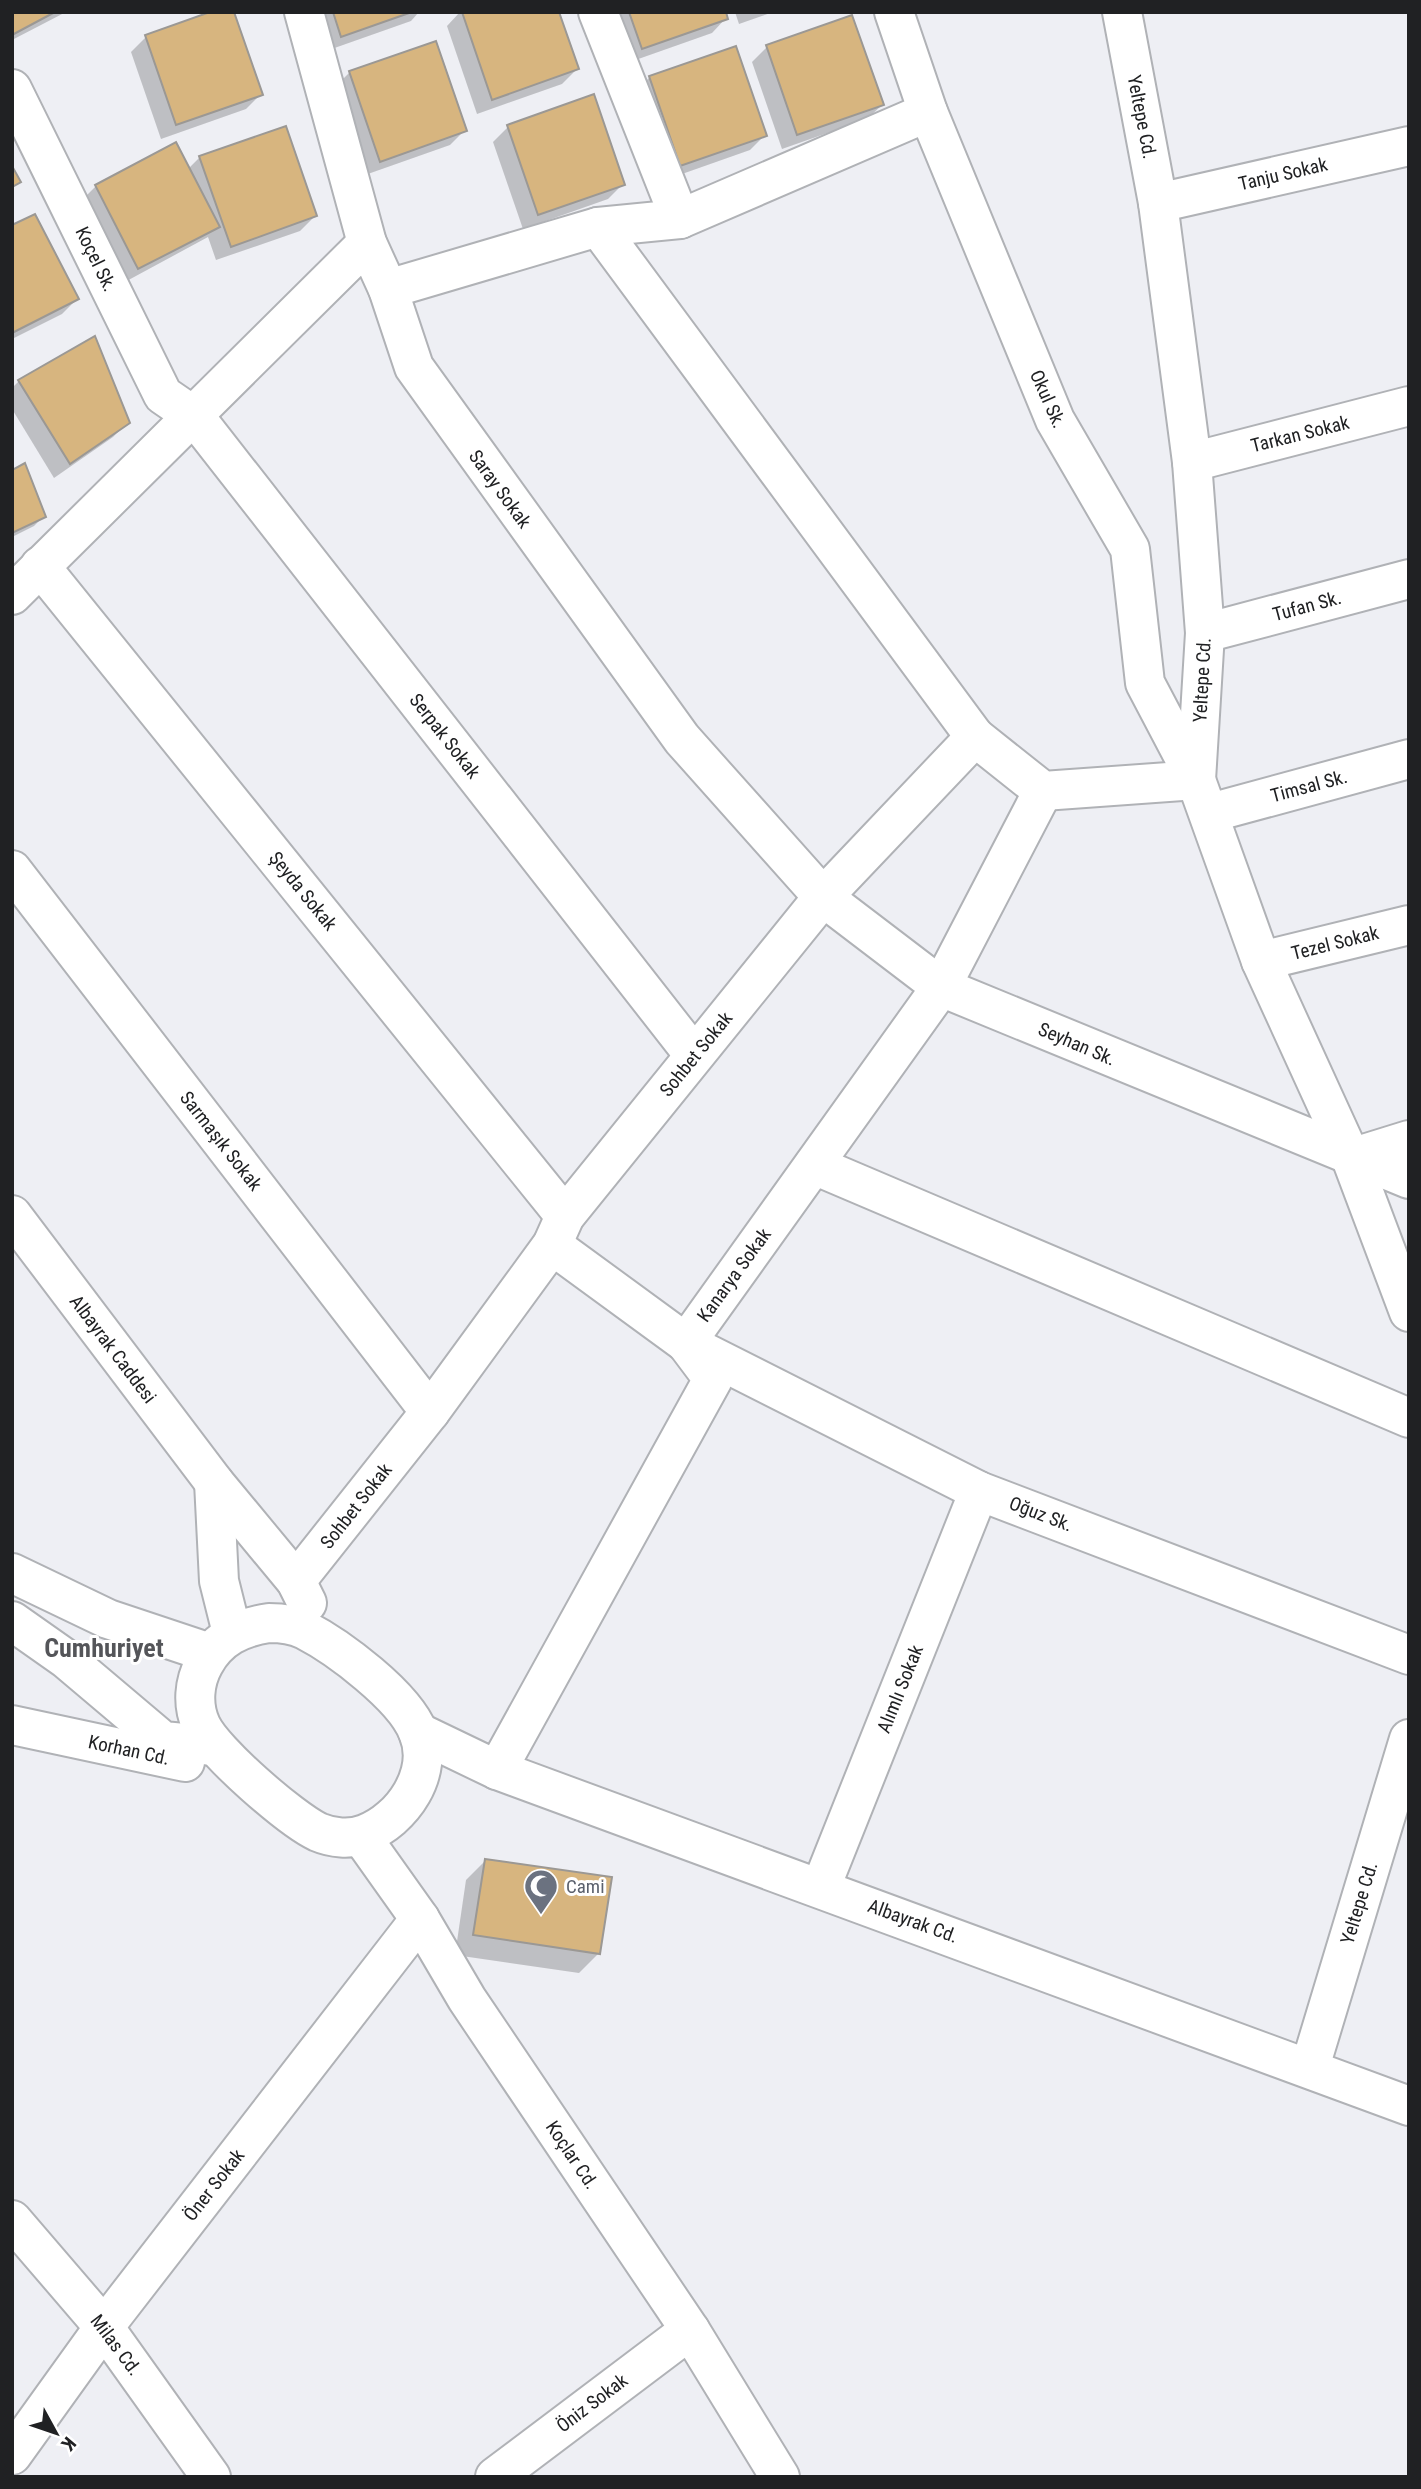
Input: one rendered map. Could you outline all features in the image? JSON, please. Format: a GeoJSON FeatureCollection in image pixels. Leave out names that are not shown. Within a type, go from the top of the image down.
{"type":"FeatureCollection","features":[{"type":"Feature","properties":{"kind":"street","name":"Saray Sokak"},"geometry":{"type":"LineString","coordinates":[[304,12],[367,243],[388,289],[414,367],[682,739],[823,897]]}},
{"type":"Feature","properties":{"kind":"street"},"geometry":{"type":"LineString","coordinates":[[598,12],[680,219]]}},
{"type":"Feature","properties":{"kind":"street","name":"Okul Sk."},"geometry":{"type":"LineString","coordinates":[[894,12],[928,112],[1055,420],[1130,549],[1145,683],[1203,796]]}},
{"type":"Feature","properties":{"kind":"street","name":"Yeltepe Cd."},"geometry":{"type":"LineString","coordinates":[[1122,12],[1158,203],[1192,462],[1205,633],[1203,796],[1261,961],[1351,1158],[1409,1312]]}},
{"type":"Feature","properties":{"kind":"street","name":"Koçel Sk."},"geometry":{"type":"LineString","coordinates":[[12,89],[163,395],[195,417]]}},
{"type":"Feature","properties":{"kind":"street"},"geometry":{"type":"LineString","coordinates":[[388,289],[598,228],[680,219],[928,112]]}},
{"type":"Feature","properties":{"kind":"street","name":"Tanju Sokak"},"geometry":{"type":"LineString","coordinates":[[1158,203],[1409,146]]}},
{"type":"Feature","properties":{"kind":"street"},"geometry":{"type":"LineString","coordinates":[[598,228],[975,737],[1043,791],[1203,796]]}},
{"type":"Feature","properties":{"kind":"street"},"geometry":{"type":"LineString","coordinates":[[12,595],[195,417],[367,243]]}},
{"type":"Feature","properties":{"kind":"street","name":"Tarkan Sokak"},"geometry":{"type":"LineString","coordinates":[[1192,462],[1409,407]]}},
{"type":"Feature","properties":{"kind":"street","name":"Serpak Sokak"},"geometry":{"type":"LineString","coordinates":[[195,417],[694,1055]]}},
{"type":"Feature","properties":{"kind":"street","name":"Şeyda Sokak"},"geometry":{"type":"LineString","coordinates":[[40,566],[558,1231],[686,1343]]}},
{"type":"Feature","properties":{"kind":"street","name":"Tufan Sk."},"geometry":{"type":"LineString","coordinates":[[1205,633],[1409,579]]}},
{"type":"Feature","properties":{"kind":"street","name":"Sohbet Sokak"},"geometry":{"type":"LineString","coordinates":[[296,1581],[430,1412],[558,1231],[694,1055],[823,897],[975,737]]}},
{"type":"Feature","properties":{"kind":"street","name":"Timsal Sk."},"geometry":{"type":"LineString","coordinates":[[1203,796],[1409,759]]}},
{"type":"Feature","properties":{"kind":"street","name":"Kanarya Sokak"},"geometry":{"type":"LineString","coordinates":[[497,1770],[713,1378],[686,1343],[941,987],[1043,791]]}},
{"type":"Feature","properties":{"kind":"street","name":"Sarmaşık Sokak"},"geometry":{"type":"LineString","coordinates":[[12,870],[430,1412]]}},
{"type":"Feature","properties":{"kind":"street","name":"Seyhan Sk."},"geometry":{"type":"LineString","coordinates":[[823,897],[941,987],[1409,1180]]}},
{"type":"Feature","properties":{"kind":"street","name":"Tezel Sokak"},"geometry":{"type":"LineString","coordinates":[[1261,961],[1409,925]]}},
{"type":"Feature","properties":{"kind":"street"},"geometry":{"type":"LineString","coordinates":[[1351,1158],[1409,1140]]}},
{"type":"Feature","properties":{"kind":"street"},"geometry":{"type":"LineString","coordinates":[[814,1165],[1409,1418]]}},
{"type":"Feature","properties":{"kind":"street","name":"Albayrak Caddesi"},"geometry":{"type":"LineString","coordinates":[[12,1215],[214,1482],[296,1581],[325,1643]]}},
{"type":"Feature","properties":{"kind":"street","name":"Oğuz Sk."},"geometry":{"type":"LineString","coordinates":[[686,1343],[979,1491],[1409,1656]]}},
{"type":"Feature","properties":{"kind":"street"},"geometry":{"type":"LineString","coordinates":[[214,1482],[221,1643]]}},
{"type":"Feature","properties":{"kind":"street","name":"Alımlı Sokak"},"geometry":{"type":"LineString","coordinates":[[821,1887],[979,1491]]}},
{"type":"Feature","properties":{"kind":"street"},"geometry":{"type":"LineString","coordinates":[[12,1573],[108,1619],[221,1643]]}},
{"type":"Feature","properties":{"kind":"street"},"geometry":{"type":"LineString","coordinates":[[12,1621],[66,1659],[163,1741],[214,1746]]}},
{"type":"Feature","properties":{"kind":"street"},"geometry":{"type":"LineString","coordinates":[[288,1623],[325,1643],[400,1704],[418,1732],[420,1771],[404,1807],[379,1828],[361,1836],[338,1837],[316,1831],[245,1776],[214,1746],[201,1724],[196,1700],[200,1673],[221,1643],[252,1626],[288,1623]]}},
{"type":"Feature","properties":{"kind":"street","name":"Korhan Cd."},"geometry":{"type":"LineString","coordinates":[[12,1725],[245,1776]]}},
{"type":"Feature","properties":{"kind":"street","name":"Albayrak Cd."},"geometry":{"type":"LineString","coordinates":[[418,1732],[497,1770],[1310,2067],[1409,2106]]}},
{"type":"Feature","properties":{"kind":"street","name":"Yeltepe Cd."},"geometry":{"type":"LineString","coordinates":[[1310,2067],[1409,1740]]}},
{"type":"Feature","properties":{"kind":"street","name":"Koçlar Cd."},"geometry":{"type":"LineString","coordinates":[[361,1836],[420,1919],[467,1999],[690,2330],[780,2477]]}},
{"type":"Feature","properties":{"kind":"street","name":"Öner Sokak"},"geometry":{"type":"LineString","coordinates":[[16,2442],[420,1919]]}},
{"type":"Feature","properties":{"kind":"street","name":"Milas Cd."},"geometry":{"type":"LineString","coordinates":[[12,2220],[104,2327],[211,2477]]}},
{"type":"Feature","properties":{"kind":"street","name":"Öniz Sokak"},"geometry":{"type":"LineString","coordinates":[[495,2477],[690,2330]]}},
{"type":"Feature","properties":{"kind":"building"},"geometry":{"type":"Polygon","coordinates":[[[12,12],[55,12],[12,35],[12,12]]]}},
{"type":"Feature","properties":{"kind":"building"},"geometry":{"type":"Polygon","coordinates":[[[210,12],[234,12],[263,95],[176,125],[145,35],[210,12]]]}},
{"type":"Feature","properties":{"kind":"building"},"geometry":{"type":"Polygon","coordinates":[[[333,12],[412,12],[341,37],[333,12]]]}},
{"type":"Feature","properties":{"kind":"building"},"geometry":{"type":"Polygon","coordinates":[[[462,12],[559,12],[579,69],[492,100],[462,12]]]}},
{"type":"Feature","properties":{"kind":"building"},"geometry":{"type":"Polygon","coordinates":[[[629,12],[726,12],[728,19],[642,49],[629,12]]]}},
{"type":"Feature","properties":{"kind":"building"},"geometry":{"type":"Polygon","coordinates":[[[852,15],[884,105],[797,135],[766,45],[852,15]]]}},
{"type":"Feature","properties":{"kind":"building"},"geometry":{"type":"Polygon","coordinates":[[[436,41],[467,131],[380,162],[349,71],[436,41]]]}},
{"type":"Feature","properties":{"kind":"building"},"geometry":{"type":"Polygon","coordinates":[[[736,46],[767,136],[680,166],[649,76],[736,46]]]}},
{"type":"Feature","properties":{"kind":"building"},"geometry":{"type":"Polygon","coordinates":[[[594,94],[625,185],[538,215],[507,125],[594,94]]]}},
{"type":"Feature","properties":{"kind":"building"},"geometry":{"type":"Polygon","coordinates":[[[286,126],[317,216],[231,247],[199,156],[286,126]]]}},
{"type":"Feature","properties":{"kind":"building"},"geometry":{"type":"Polygon","coordinates":[[[176,142],[220,227],[138,269],[95,185],[176,142]]]}},
{"type":"Feature","properties":{"kind":"building"},"geometry":{"type":"Polygon","coordinates":[[[12,166],[21,182],[12,187],[12,166]]]}},
{"type":"Feature","properties":{"kind":"building"},"geometry":{"type":"Polygon","coordinates":[[[35,214],[79,299],[12,333],[12,225],[35,214]]]}},
{"type":"Feature","properties":{"kind":"building"},"geometry":{"type":"Polygon","coordinates":[[[95,336],[130,423],[70,464],[18,380],[95,336]]]}},
{"type":"Feature","properties":{"kind":"building"},"geometry":{"type":"Polygon","coordinates":[[[25,463],[46,517],[12,533],[12,470],[25,463]]]}},
{"type":"Feature","properties":{"kind":"building","name":"Cami"},"geometry":{"type":"Polygon","coordinates":[[[485,1859],[612,1877],[600,1954],[473,1935],[485,1859]]]}},
{"type":"Feature","properties":{"kind":"place","name":"Cami"},"geometry":{"type":"Point","coordinates":[541,1916]}},
{"type":"Feature","properties":{"kind":"district","name":"Cumhuriyet"},"geometry":{"type":"Point","coordinates":[104,1648]}}]}
